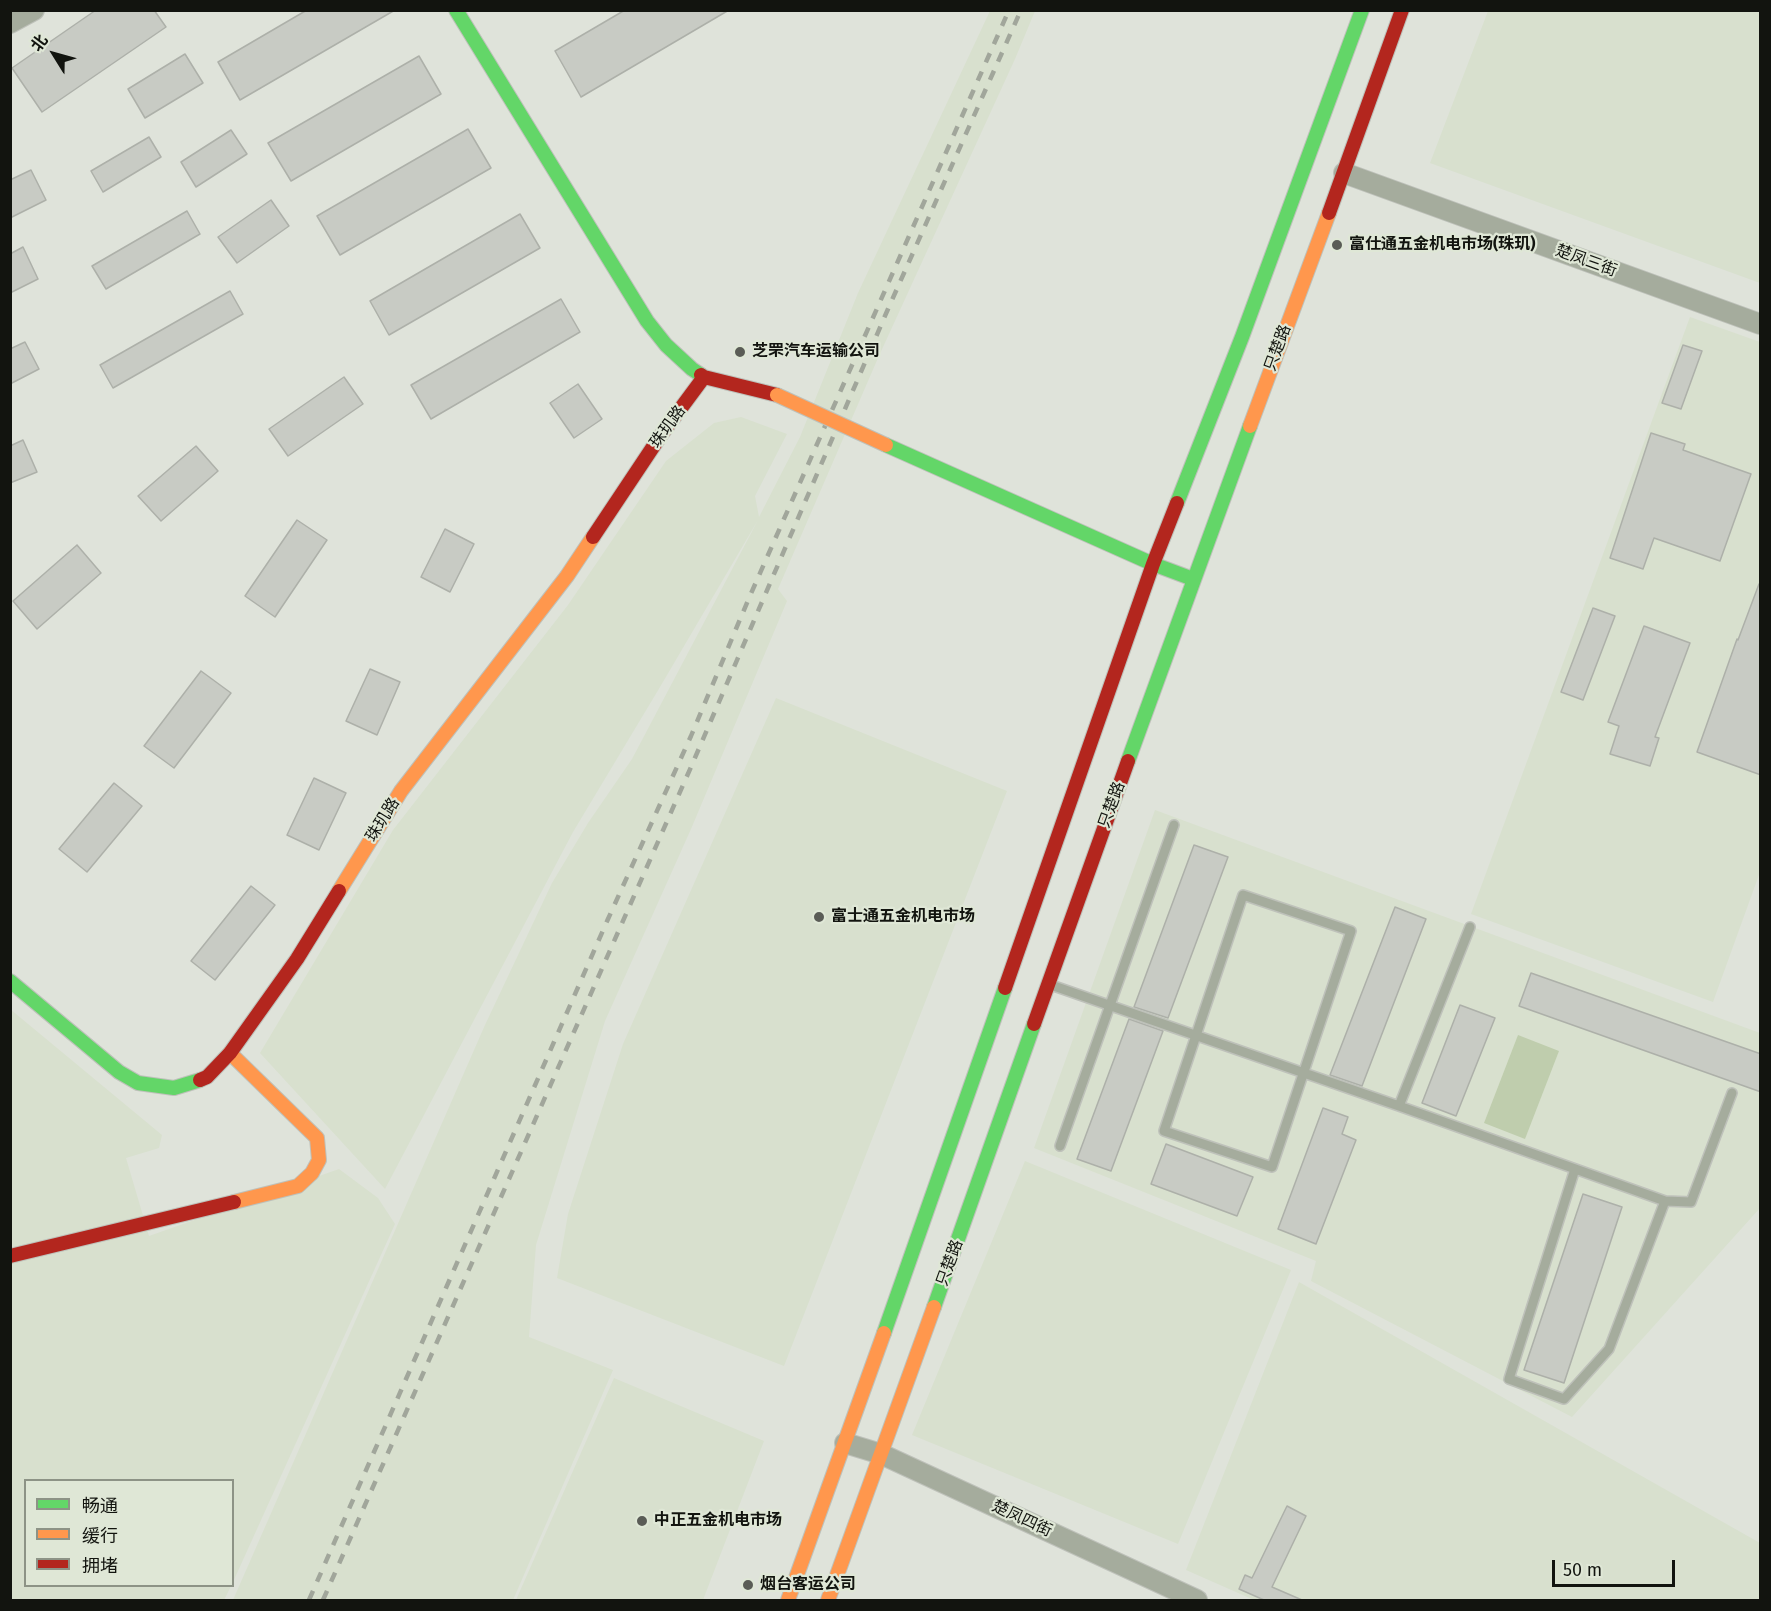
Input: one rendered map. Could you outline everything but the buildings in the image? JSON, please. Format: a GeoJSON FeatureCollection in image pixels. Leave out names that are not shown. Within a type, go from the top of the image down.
{"type":"FeatureCollection","features":[{"type":"Feature","properties":{"kind":"main road"},"geometry":{"type":"LineString","coordinates":[[456,10],[647,321],[678,357],[704,377],[777,395],[1153,564],[1193,579]]}},
{"type":"Feature","properties":{"kind":"main road"},"geometry":{"type":"LineString","coordinates":[[788,1600],[1153,564],[1242,338],[1362,10]]}},
{"type":"Feature","properties":{"kind":"main road","name":"只楚路"},"geometry":{"type":"LineString","coordinates":[[828,1600],[1193,579],[1402,10]]}},
{"type":"Feature","properties":{"kind":"main road","name":"珠玑路"},"geometry":{"type":"LineString","coordinates":[[10,981],[120,1072],[138,1083],[174,1088],[207,1077],[230,1053],[297,959],[401,791],[567,576],[661,435],[704,377]]}},
{"type":"Feature","properties":{"kind":"main road"},"geometry":{"type":"LineString","coordinates":[[10,1256],[297,1186],[312,1173],[319,1160],[317,1138],[230,1053]]}},
{"type":"Feature","properties":{"kind":"street"},"geometry":{"type":"LineString","coordinates":[[10,23],[34,10]]}},
{"type":"Feature","properties":{"kind":"street","name":"楚凤三街"},"geometry":{"type":"LineString","coordinates":[[1344,173],[1761,324]]}},
{"type":"Feature","properties":{"kind":"street","name":"楚凤四街"},"geometry":{"type":"LineString","coordinates":[[845,1443],[881,1454],[1197,1600]]}},
{"type":"Feature","properties":{"kind":"lane"},"geometry":{"type":"LineString","coordinates":[[1060,1146],[1174,825]]}},
{"type":"Feature","properties":{"kind":"lane"},"geometry":{"type":"LineString","coordinates":[[1243,895],[1351,931],[1304,1073],[1272,1167],[1164,1131],[1243,895]]}},
{"type":"Feature","properties":{"kind":"lane"},"geometry":{"type":"LineString","coordinates":[[1399,1106],[1470,927]]}},
{"type":"Feature","properties":{"kind":"lane"},"geometry":{"type":"LineString","coordinates":[[1048,984],[1665,1201],[1691,1202],[1732,1093]]}},
{"type":"Feature","properties":{"kind":"lane"},"geometry":{"type":"LineString","coordinates":[[1575,1169],[1509,1379],[1564,1399],[1609,1349],[1665,1201]]}},
{"type":"Feature","properties":{"kind":"shaded area"},"geometry":{"type":"Polygon","coordinates":[[[989,11],[1035,11],[878,358],[778,589],[787,601],[691,829],[605,1021],[536,1245],[529,1337],[613,1370],[513,1600],[233,1600],[485,1025],[552,883],[588,823],[632,759],[758,520],[573,832],[385,1189],[260,1053],[393,830],[568,605],[666,461],[714,423],[741,417],[787,434],[755,496],[759,517],[800,437],[858,293],[989,11]]]}},
{"type":"Feature","properties":{"kind":"shaded area"},"geometry":{"type":"Polygon","coordinates":[[[1488,11],[1760,11],[1760,283],[1430,163],[1488,11]]]}},
{"type":"Feature","properties":{"kind":"shaded area"},"geometry":{"type":"Polygon","coordinates":[[[1690,317],[1760,342],[1760,872],[1713,1002],[1471,914],[1690,317]]]}},
{"type":"Feature","properties":{"kind":"shaded area","name":"富士通五金机电市场"},"geometry":{"type":"Polygon","coordinates":[[[776,698],[1007,791],[784,1366],[557,1278],[568,1214],[623,1044],[776,698]]]}},
{"type":"Feature","properties":{"kind":"shaded area"},"geometry":{"type":"Polygon","coordinates":[[[1155,810],[1760,1033],[1760,1208],[1572,1417],[1311,1281],[1316,1261],[1034,1148],[1155,810]]]}},
{"type":"Feature","properties":{"kind":"shaded area"},"geometry":{"type":"Polygon","coordinates":[[[10,1009],[162,1135],[159,1148],[126,1158],[149,1236],[339,1169],[378,1198],[395,1224],[234,1580],[234,1479],[24,1479],[24,1587],[230,1587],[224,1600],[11,1600],[10,1009]]]}},
{"type":"Feature","properties":{"kind":"shaded area"},"geometry":{"type":"Polygon","coordinates":[[[1025,1161],[1291,1270],[1178,1544],[912,1435],[1025,1161]]]}},
{"type":"Feature","properties":{"kind":"shaded area"},"geometry":{"type":"Polygon","coordinates":[[[1299,1282],[1760,1543],[1760,1600],[1254,1600],[1186,1570],[1299,1282]]]}},
{"type":"Feature","properties":{"kind":"shaded area","name":"中正五金机电市场"},"geometry":{"type":"Polygon","coordinates":[[[614,1378],[764,1441],[703,1600],[516,1600],[614,1378]]]}},
{"type":"Feature","properties":{"kind":"green space"},"geometry":{"type":"Polygon","coordinates":[[[1518,1035],[1559,1051],[1525,1139],[1484,1123],[1518,1035]]]}},
{"type":"Feature","properties":{"kind":"railway"},"geometry":{"type":"LineString","coordinates":[[309,1600],[1009,10]]}},
{"type":"Feature","properties":{"kind":"railway"},"geometry":{"type":"LineString","coordinates":[[323,1600],[691,767],[888,309],[1021,10]]}},
{"type":"Feature","properties":{"kind":"traffic: fast"},"geometry":{"type":"LineString","coordinates":[[456,10],[647,321],[666,345],[701,375]]}},
{"type":"Feature","properties":{"kind":"traffic: fast"},"geometry":{"type":"LineString","coordinates":[[1177,503],[1242,337],[1362,10]]}},
{"type":"Feature","properties":{"kind":"traffic: fast"},"geometry":{"type":"LineString","coordinates":[[1128,761],[1250,426]]}},
{"type":"Feature","properties":{"kind":"traffic: fast"},"geometry":{"type":"LineString","coordinates":[[886,445],[1153,564],[1193,579]]}},
{"type":"Feature","properties":{"kind":"traffic: fast"},"geometry":{"type":"LineString","coordinates":[[10,981],[119,1072],[138,1083],[174,1088],[200,1080]]}},
{"type":"Feature","properties":{"kind":"traffic: fast"},"geometry":{"type":"LineString","coordinates":[[884,1333],[1005,988]]}},
{"type":"Feature","properties":{"kind":"traffic: fast"},"geometry":{"type":"LineString","coordinates":[[934,1307],[1034,1024]]}},
{"type":"Feature","properties":{"kind":"traffic: slow"},"geometry":{"type":"LineString","coordinates":[[1250,426],[1329,213]]}},
{"type":"Feature","properties":{"kind":"traffic: slow"},"geometry":{"type":"LineString","coordinates":[[777,395],[886,445]]}},
{"type":"Feature","properties":{"kind":"traffic: slow"},"geometry":{"type":"LineString","coordinates":[[339,891],[401,791],[567,576],[593,537]]}},
{"type":"Feature","properties":{"kind":"traffic: slow"},"geometry":{"type":"LineString","coordinates":[[230,1053],[317,1138],[319,1160],[312,1173],[298,1186],[234,1202]]}},
{"type":"Feature","properties":{"kind":"traffic: slow"},"geometry":{"type":"LineString","coordinates":[[828,1600],[934,1307]]}},
{"type":"Feature","properties":{"kind":"traffic: slow"},"geometry":{"type":"LineString","coordinates":[[788,1600],[884,1333]]}},
{"type":"Feature","properties":{"kind":"traffic: jam"},"geometry":{"type":"LineString","coordinates":[[1329,213],[1402,10]]}},
{"type":"Feature","properties":{"kind":"traffic: jam"},"geometry":{"type":"LineString","coordinates":[[701,375],[777,395]]}},
{"type":"Feature","properties":{"kind":"traffic: jam"},"geometry":{"type":"LineString","coordinates":[[593,537],[661,435],[704,377]]}},
{"type":"Feature","properties":{"kind":"traffic: jam"},"geometry":{"type":"LineString","coordinates":[[1005,988],[1153,564],[1177,503]]}},
{"type":"Feature","properties":{"kind":"traffic: jam"},"geometry":{"type":"LineString","coordinates":[[1034,1024],[1128,761]]}},
{"type":"Feature","properties":{"kind":"traffic: jam"},"geometry":{"type":"LineString","coordinates":[[200,1080],[207,1077],[230,1053],[297,959],[339,891]]}},
{"type":"Feature","properties":{"kind":"traffic: jam"},"geometry":{"type":"LineString","coordinates":[[10,1256],[234,1202]]}},
{"type":"Feature","properties":{"kind":"place","name":"富仕通五金机电市场(珠玑)"},"geometry":{"type":"Point","coordinates":[1337,245]}},
{"type":"Feature","properties":{"kind":"place","name":"芝罘汽车运输公司"},"geometry":{"type":"Point","coordinates":[740,352]}},
{"type":"Feature","properties":{"kind":"place","name":"富士通五金机电市场"},"geometry":{"type":"Point","coordinates":[819,917]}},
{"type":"Feature","properties":{"kind":"place","name":"中正五金机电市场"},"geometry":{"type":"Point","coordinates":[642,1521]}},
{"type":"Feature","properties":{"kind":"place","name":"烟台客运公司"},"geometry":{"type":"Point","coordinates":[748,1585]}}]}
